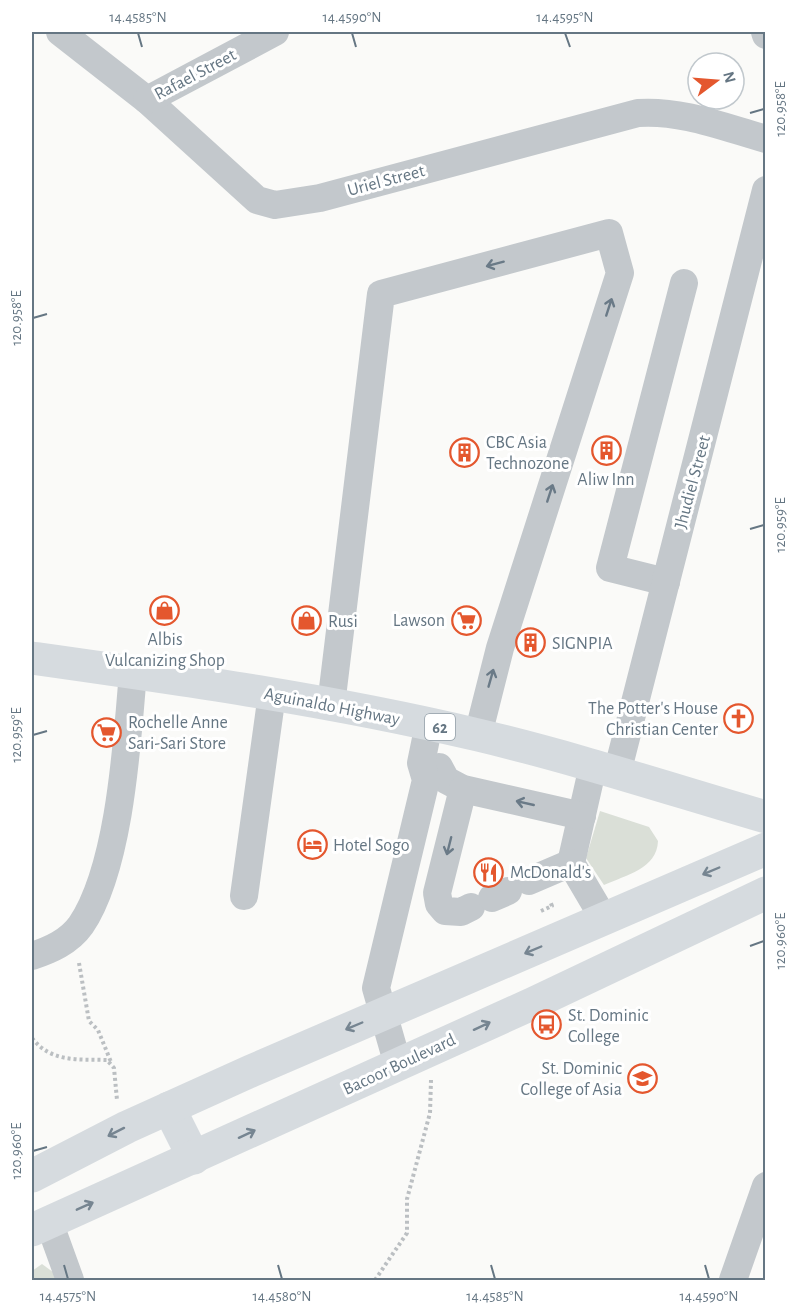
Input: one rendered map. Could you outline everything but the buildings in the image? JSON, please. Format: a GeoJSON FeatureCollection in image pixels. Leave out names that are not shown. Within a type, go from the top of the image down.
{"type":"FeatureCollection","features":[{"type":"Feature","properties":{"kind":"main road","name":"Aguinaldo Highway"},"geometry":{"type":"LineString","coordinates":[[32,658],[272,694],[452,729],[605,769],[765,817]]}},
{"type":"Feature","properties":{"kind":"main road"},"geometry":{"type":"LineString","coordinates":[[32,1176],[127,1127],[765,849]]}},
{"type":"Feature","properties":{"kind":"main road","name":"Bacoor Boulevard"},"geometry":{"type":"LineString","coordinates":[[40,1226],[410,1059],[765,893]]}},
{"type":"Feature","properties":{"kind":"main road"},"geometry":{"type":"LineString","coordinates":[[170,1108],[194,1158]]}},
{"type":"Feature","properties":{"kind":"street","name":"Uriel Street"},"geometry":{"type":"LineString","coordinates":[[60,32],[147,100],[235,183],[257,200],[275,205],[320,198],[638,113],[661,112],[680,115],[765,139]]}},
{"type":"Feature","properties":{"kind":"street","name":"Rafael Street"},"geometry":{"type":"LineString","coordinates":[[147,100],[275,32]]}},
{"type":"Feature","properties":{"kind":"street","name":"Jhudiel Street"},"geometry":{"type":"LineString","coordinates":[[571,863],[582,816],[605,769],[666,582],[765,190]]}},
{"type":"Feature","properties":{"kind":"street"},"geometry":{"type":"LineString","coordinates":[[331,705],[381,294],[609,233],[620,273],[498,657],[452,729],[421,763],[432,773],[464,789],[582,816]]}},
{"type":"Feature","properties":{"kind":"street"},"geometry":{"type":"LineString","coordinates":[[666,582],[610,568],[684,283]]}},
{"type":"Feature","properties":{"kind":"street"},"geometry":{"type":"LineString","coordinates":[[32,956],[55,949],[80,927],[95,898],[114,834],[133,672]]}},
{"type":"Feature","properties":{"kind":"street"},"geometry":{"type":"LineString","coordinates":[[244,897],[272,694]]}},
{"type":"Feature","properties":{"kind":"street"},"geometry":{"type":"LineString","coordinates":[[410,1059],[383,1014],[376,988],[432,773]]}},
{"type":"Feature","properties":{"kind":"street"},"geometry":{"type":"LineString","coordinates":[[464,789],[437,893],[439,904],[445,911],[461,912],[571,863],[604,919]]}},
{"type":"Feature","properties":{"kind":"street"},"geometry":{"type":"LineString","coordinates":[[733,1281],[765,1186]]}},
{"type":"Feature","properties":{"kind":"street"},"geometry":{"type":"LineString","coordinates":[[40,1226],[70,1281]]}},
{"type":"Feature","properties":{"kind":"path"},"geometry":{"type":"LineString","coordinates":[[68,938],[82,976],[89,1021],[98,1030],[114,1068],[118,1105],[127,1127]]}},
{"type":"Feature","properties":{"kind":"path"},"geometry":{"type":"LineString","coordinates":[[32,1038],[58,1056],[78,1062],[106,1060],[114,1068]]}},
{"type":"Feature","properties":{"kind":"path"},"geometry":{"type":"LineString","coordinates":[[375,1281],[407,1233],[407,1199],[430,1113],[431,1080],[410,1059]]}},
{"type":"Feature","properties":{"kind":"shaded area"},"geometry":{"type":"Polygon","coordinates":[[[600,811],[649,827],[658,841],[656,851],[646,865],[604,885],[586,858],[600,811]]]}},
{"type":"Feature","properties":{"kind":"shaded area"},"geometry":{"type":"Polygon","coordinates":[[[42,1264],[57,1275],[59,1280],[32,1280],[32,1271],[42,1264]]]}},
{"type":"Feature","properties":{"kind":"place","name":"Aliw Inn"},"geometry":{"type":"Point","coordinates":[606,450]}},
{"type":"Feature","properties":{"kind":"place","name":"CBC Asia Technozone"},"geometry":{"type":"Point","coordinates":[465,452]}},
{"type":"Feature","properties":{"kind":"place","name":"Albis Vulcanizing Shop"},"geometry":{"type":"Point","coordinates":[165,610]}},
{"type":"Feature","properties":{"kind":"place","name":"Lawson"},"geometry":{"type":"Point","coordinates":[466,620]}},
{"type":"Feature","properties":{"kind":"place","name":"Rusi"},"geometry":{"type":"Point","coordinates":[307,621]}},
{"type":"Feature","properties":{"kind":"place","name":"SIGNPIA"},"geometry":{"type":"Point","coordinates":[531,643]}},
{"type":"Feature","properties":{"kind":"place","name":"The Potter's House Christian Center"},"geometry":{"type":"Point","coordinates":[739,718]}},
{"type":"Feature","properties":{"kind":"place","name":"Rochelle Anne Sari-Sari Store"},"geometry":{"type":"Point","coordinates":[107,732]}},
{"type":"Feature","properties":{"kind":"place","name":"Hotel Sogo"},"geometry":{"type":"Point","coordinates":[312,845]}},
{"type":"Feature","properties":{"kind":"place","name":"McDonald's"},"geometry":{"type":"Point","coordinates":[489,872]}},
{"type":"Feature","properties":{"kind":"place","name":"St. Dominic College"},"geometry":{"type":"Point","coordinates":[547,1025]}},
{"type":"Feature","properties":{"kind":"place","name":"St. Dominic College of Asia"},"geometry":{"type":"Point","coordinates":[643,1078]}}]}
